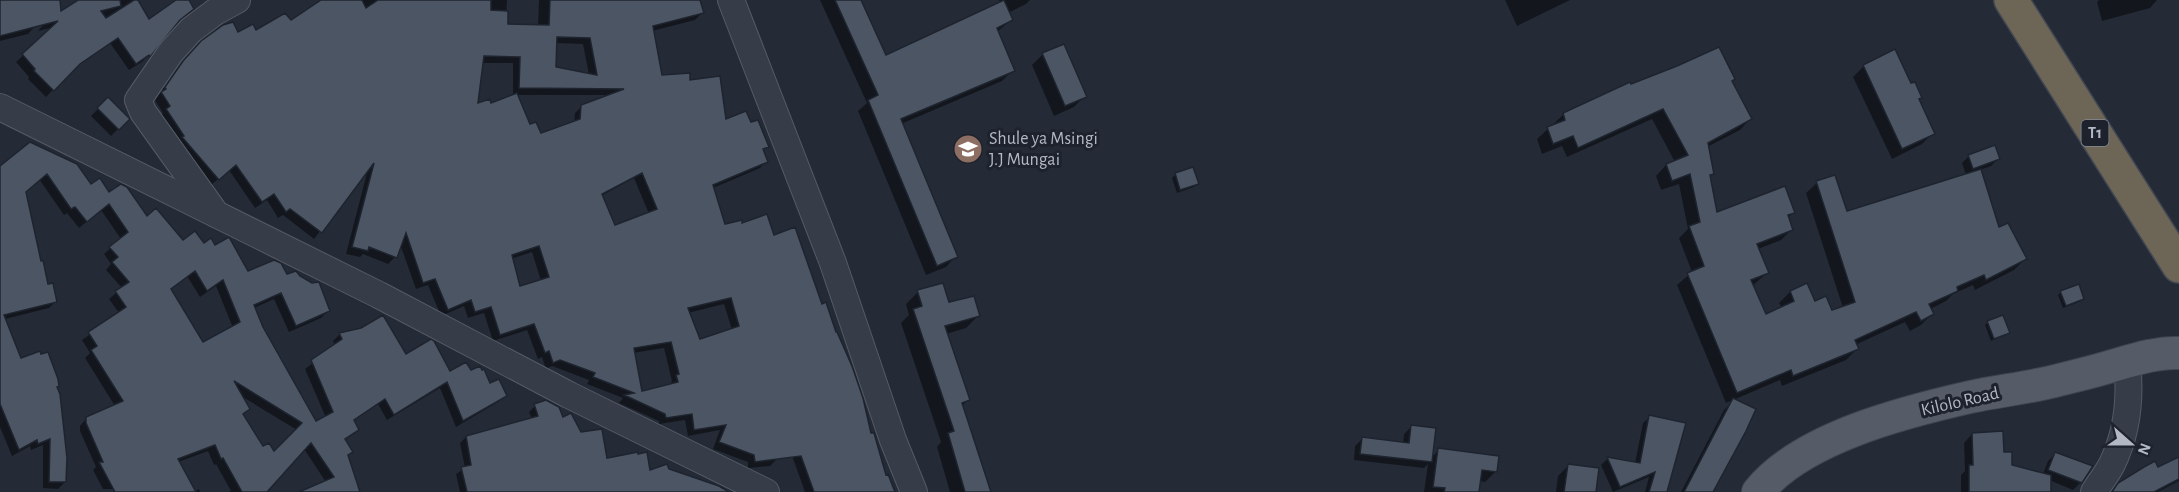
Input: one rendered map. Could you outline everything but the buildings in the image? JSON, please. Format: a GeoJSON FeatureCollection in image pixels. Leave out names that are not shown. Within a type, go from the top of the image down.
{"type":"FeatureCollection","features":[{"type":"Feature","properties":{"kind":"highway","name":"T1"},"geometry":{"type":"LineString","coordinates":[[2011,0],[2179,266]]}},
{"type":"Feature","properties":{"kind":"main road","name":"Kilolo Road"},"geometry":{"type":"LineString","coordinates":[[1758,492],[1782,468],[1815,448],[1890,418],[1970,397],[2038,385],[2145,357],[2179,353]]}},
{"type":"Feature","properties":{"kind":"street"},"geometry":{"type":"LineString","coordinates":[[218,216],[143,112],[138,100],[171,52],[191,30],[215,12],[237,0]]}},
{"type":"Feature","properties":{"kind":"street"},"geometry":{"type":"LineString","coordinates":[[731,0],[833,263],[893,440],[914,492]]}},
{"type":"Feature","properties":{"kind":"street"},"geometry":{"type":"LineString","coordinates":[[0,107],[379,295],[569,395],[766,492]]}},
{"type":"Feature","properties":{"kind":"street"},"geometry":{"type":"LineString","coordinates":[[2094,492],[2120,447],[2130,404],[2127,362]]}},
{"type":"Feature","properties":{"kind":"place","name":"Shule ya Msingi J.J Mungai"},"geometry":{"type":"Point","coordinates":[968,149]}}]}
